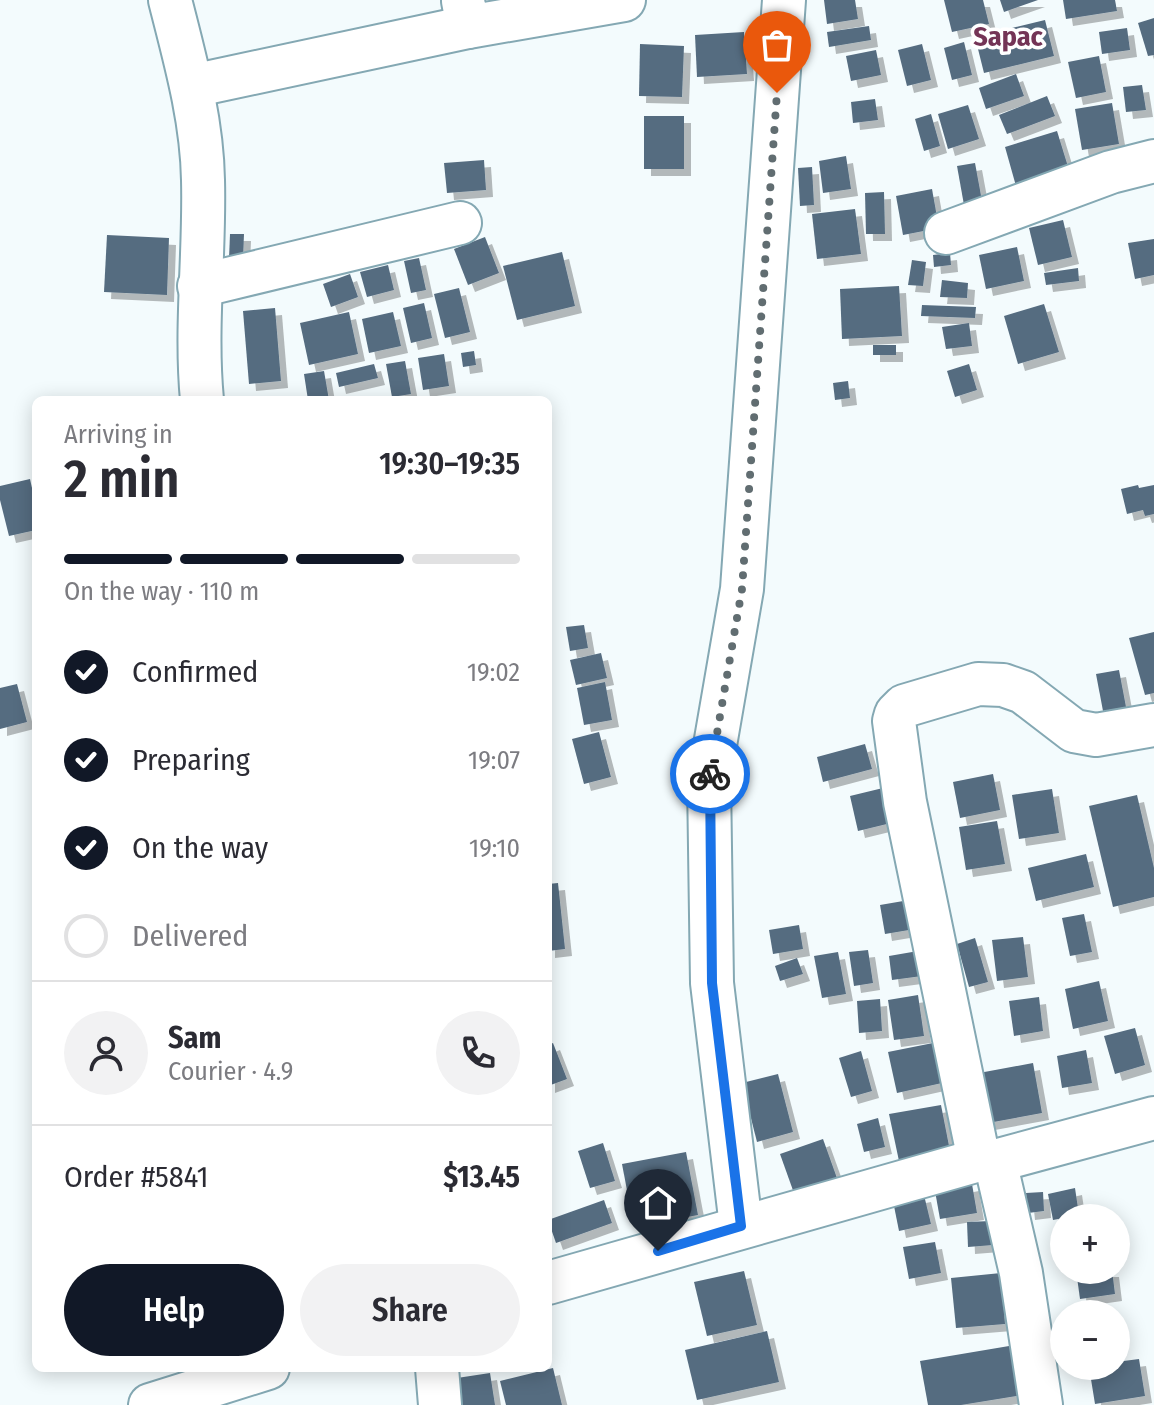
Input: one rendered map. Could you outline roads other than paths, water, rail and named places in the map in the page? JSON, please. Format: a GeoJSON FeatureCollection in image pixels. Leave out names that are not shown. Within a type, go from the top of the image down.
{"type":"FeatureCollection","features":[{"type":"Feature","properties":{"kind":"street"},"geometry":{"type":"LineString","coordinates":[[170,0],[192,86],[203,177],[199,286],[202,396]]}},
{"type":"Feature","properties":{"kind":"street"},"geometry":{"type":"LineString","coordinates":[[192,86],[465,14],[624,0]]}},
{"type":"Feature","properties":{"kind":"street"},"geometry":{"type":"LineString","coordinates":[[741,1226],[712,983],[709,780],[742,589],[784,0]]}},
{"type":"Feature","properties":{"kind":"street"},"geometry":{"type":"LineString","coordinates":[[946,233],[1111,172],[1154,161]]}},
{"type":"Feature","properties":{"kind":"street"},"geometry":{"type":"LineString","coordinates":[[199,286],[460,223]]}},
{"type":"Feature","properties":{"kind":"street"},"geometry":{"type":"LineString","coordinates":[[1041,1405],[1021,1273],[987,1160],[905,802],[894,721],[904,706],[978,684],[1003,685],[1023,692],[1074,731],[1096,735],[1154,725]]}},
{"type":"Feature","properties":{"kind":"street"},"geometry":{"type":"LineString","coordinates":[[552,1282],[741,1226],[1154,1118]]}},
{"type":"Feature","properties":{"kind":"street"},"geometry":{"type":"LineString","coordinates":[[150,1405],[255,1372]]}},
{"type":"Feature","properties":{"kind":"street"},"geometry":{"type":"LineString","coordinates":[[437,1372],[440,1405]]}},
{"type":"Feature","properties":{"kind":"district","name":"Sapac"},"geometry":{"type":"Point","coordinates":[1008,36]}}]}
